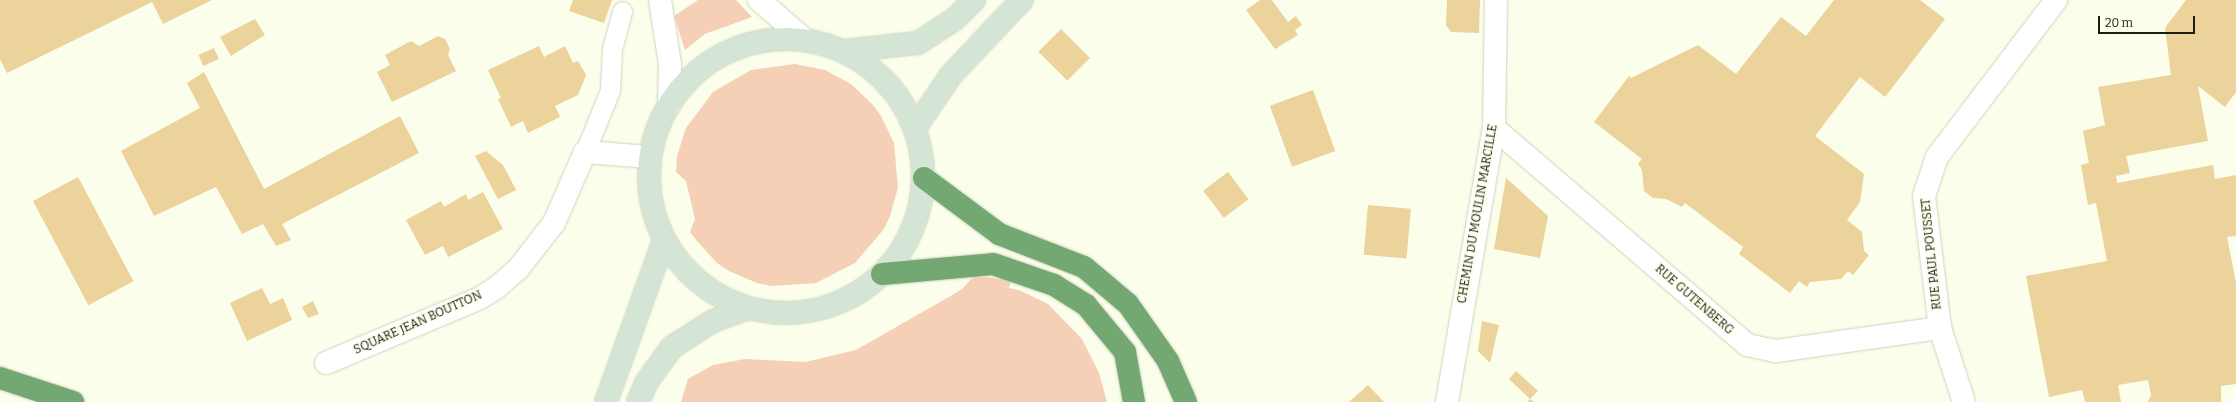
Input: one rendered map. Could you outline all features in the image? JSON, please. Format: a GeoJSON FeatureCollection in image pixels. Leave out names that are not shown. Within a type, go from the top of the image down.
{"type":"FeatureCollection","features":[{"type":"Feature","properties":{"kind":"highway"},"geometry":{"type":"LineString","coordinates":[[924,178],[999,234],[1084,268],[1128,304],[1168,361],[1186,402]]}},
{"type":"Feature","properties":{"kind":"highway"},"geometry":{"type":"LineString","coordinates":[[882,274],[993,264],[1054,285],[1086,306],[1125,352],[1134,402]]}},
{"type":"Feature","properties":{"kind":"highway"},"geometry":{"type":"LineString","coordinates":[[0,378],[73,402]]}},
{"type":"Feature","properties":{"kind":"main road"},"geometry":{"type":"LineString","coordinates":[[844,51],[918,43],[955,19],[974,0]]}},
{"type":"Feature","properties":{"kind":"main road"},"geometry":{"type":"LineString","coordinates":[[915,128],[951,75],[1022,0]]}},
{"type":"Feature","properties":{"kind":"main road"},"geometry":{"type":"LineString","coordinates":[[770,40],[805,40],[844,51],[874,70],[887,82],[908,112],[915,128],[923,161],[924,178],[918,214],[904,246],[882,274],[857,294],[828,307],[791,313],[749,308],[720,296],[700,283],[682,266],[664,240],[651,200],[650,157],[654,139],[668,106],[690,78],[714,60],[735,48],[770,40]]}},
{"type":"Feature","properties":{"kind":"main road"},"geometry":{"type":"LineString","coordinates":[[606,402],[664,240]]}},
{"type":"Feature","properties":{"kind":"main road"},"geometry":{"type":"LineString","coordinates":[[638,402],[646,383],[672,347],[712,321],[749,308]]}},
{"type":"Feature","properties":{"kind":"street"},"geometry":{"type":"LineString","coordinates":[[660,0],[670,64],[668,106]]}},
{"type":"Feature","properties":{"kind":"street"},"geometry":{"type":"LineString","coordinates":[[759,0],[805,40]]}},
{"type":"Feature","properties":{"kind":"street","name":"CHEMIN DU MOULIN MARCILLE"},"geometry":{"type":"LineString","coordinates":[[1447,402],[1494,128],[1496,0]]}},
{"type":"Feature","properties":{"kind":"street","name":"RUE PAUL POUSSET"},"geometry":{"type":"LineString","coordinates":[[1964,402],[1940,328],[1924,196],[1937,157],[2056,0]]}},
{"type":"Feature","properties":{"kind":"street","name":"RUE GUTENBERG"},"geometry":{"type":"LineString","coordinates":[[1494,128],[1747,345],[1776,350],[1940,328]]}},
{"type":"Feature","properties":{"kind":"street"},"geometry":{"type":"LineString","coordinates":[[585,152],[650,157]]}},
{"type":"Feature","properties":{"kind":"street","name":"SQUARE JEAN BOUTTON"},"geometry":{"type":"LineString","coordinates":[[326,363],[480,298],[496,288],[518,269],[554,223],[585,152]]}},
{"type":"Feature","properties":{"kind":"lane"},"geometry":{"type":"LineString","coordinates":[[585,152],[610,90],[612,49],[622,11]]}},
{"type":"Feature","properties":{"kind":"shaded area"},"geometry":{"type":"Polygon","coordinates":[[[698,0],[736,0],[752,17],[705,34],[685,50],[674,16],[698,0]]]}},
{"type":"Feature","properties":{"kind":"shaded area"},"geometry":{"type":"Polygon","coordinates":[[[795,64],[825,70],[851,84],[873,105],[881,116],[894,143],[898,188],[890,216],[884,229],[855,263],[816,283],[771,286],[757,283],[729,271],[717,263],[690,232],[695,219],[686,181],[676,172],[677,156],[686,128],[713,92],[751,70],[795,64]]]}},
{"type":"Feature","properties":{"kind":"shaded area"},"geometry":{"type":"Polygon","coordinates":[[[974,276],[1011,280],[1009,288],[1019,290],[1048,304],[1082,339],[1099,373],[1107,402],[681,402],[688,379],[713,365],[745,359],[805,362],[856,350],[961,290],[974,276]]]}},
{"type":"Feature","properties":{"kind":"building"},"geometry":{"type":"Polygon","coordinates":[[[0,0],[212,0],[163,24],[152,2],[7,73],[0,59],[0,0]]]}},
{"type":"Feature","properties":{"kind":"building"},"geometry":{"type":"Polygon","coordinates":[[[573,0],[612,0],[604,23],[569,11],[573,0]]]}},
{"type":"Feature","properties":{"kind":"building"},"geometry":{"type":"Polygon","coordinates":[[[1260,0],[1272,0],[1288,22],[1296,16],[1302,25],[1295,30],[1298,35],[1275,49],[1246,10],[1260,0]]]}},
{"type":"Feature","properties":{"kind":"building"},"geometry":{"type":"Polygon","coordinates":[[[1447,0],[1480,0],[1479,33],[1451,32],[1446,25],[1447,0]]]}},
{"type":"Feature","properties":{"kind":"building"},"geometry":{"type":"Polygon","coordinates":[[[1834,0],[1920,0],[1945,19],[1885,97],[1860,77],[1815,136],[1864,174],[1860,202],[1847,220],[1862,232],[1864,251],[1869,255],[1853,275],[1848,271],[1841,279],[1810,282],[1807,287],[1799,281],[1790,293],[1739,254],[1743,247],[1685,203],[1682,207],[1666,199],[1653,198],[1644,191],[1642,170],[1638,164],[1642,159],[1594,122],[1629,76],[1631,78],[1698,45],[1736,74],[1781,17],[1806,36],[1834,0]]]}},
{"type":"Feature","properties":{"kind":"building"},"geometry":{"type":"Polygon","coordinates":[[[2186,0],[2236,0],[2236,92],[2225,107],[2198,86],[2208,141],[2126,156],[2130,173],[2116,176],[2117,183],[2213,165],[2215,179],[2236,175],[2236,236],[2227,237],[2236,283],[2236,384],[2221,386],[2221,402],[2148,402],[2151,395],[2148,380],[2118,385],[2121,402],[2085,402],[2082,390],[2049,397],[2026,276],[2107,261],[2096,203],[2088,205],[2081,165],[2089,163],[2083,131],[2105,125],[2098,87],[2171,75],[2165,28],[2186,0]]]}},
{"type":"Feature","properties":{"kind":"building"},"geometry":{"type":"Polygon","coordinates":[[[255,19],[265,35],[231,56],[220,37],[255,19]]]}},
{"type":"Feature","properties":{"kind":"building"},"geometry":{"type":"Polygon","coordinates":[[[1061,29],[1090,58],[1067,81],[1038,52],[1061,29]]]}},
{"type":"Feature","properties":{"kind":"building"},"geometry":{"type":"Polygon","coordinates":[[[438,36],[445,39],[450,49],[448,55],[456,71],[392,102],[377,72],[390,65],[385,55],[411,41],[419,46],[438,36]]]}},
{"type":"Feature","properties":{"kind":"building"},"geometry":{"type":"Polygon","coordinates":[[[539,46],[544,57],[565,46],[573,63],[578,61],[586,75],[578,95],[555,106],[560,117],[528,133],[523,121],[511,127],[498,99],[501,98],[488,70],[539,46]]]}},
{"type":"Feature","properties":{"kind":"building"},"geometry":{"type":"Polygon","coordinates":[[[214,48],[219,59],[203,66],[198,55],[214,48]]]}},
{"type":"Feature","properties":{"kind":"building"},"geometry":{"type":"Polygon","coordinates":[[[204,72],[264,189],[400,116],[419,153],[282,224],[291,240],[276,246],[263,224],[242,234],[216,187],[154,216],[121,151],[200,108],[187,83],[204,72]]]}},
{"type":"Feature","properties":{"kind":"building"},"geometry":{"type":"Polygon","coordinates":[[[1313,90],[1335,151],[1292,167],[1270,106],[1313,90]]]}},
{"type":"Feature","properties":{"kind":"building"},"geometry":{"type":"Polygon","coordinates":[[[486,151],[503,165],[516,190],[498,199],[475,156],[486,151]]]}},
{"type":"Feature","properties":{"kind":"building"},"geometry":{"type":"Polygon","coordinates":[[[1228,172],[1248,199],[1224,218],[1203,191],[1228,172]]]}},
{"type":"Feature","properties":{"kind":"building"},"geometry":{"type":"Polygon","coordinates":[[[78,177],[133,281],[88,305],[33,201],[78,177]]]}},
{"type":"Feature","properties":{"kind":"building"},"geometry":{"type":"Polygon","coordinates":[[[1506,178],[1548,216],[1540,258],[1494,249],[1506,178]]]}},
{"type":"Feature","properties":{"kind":"building"},"geometry":{"type":"Polygon","coordinates":[[[483,192],[503,229],[448,257],[443,246],[425,255],[406,220],[441,201],[444,207],[466,194],[468,200],[483,192]]]}},
{"type":"Feature","properties":{"kind":"building"},"geometry":{"type":"Polygon","coordinates":[[[1368,205],[1411,209],[1406,259],[1364,255],[1368,205]]]}},
{"type":"Feature","properties":{"kind":"building"},"geometry":{"type":"Polygon","coordinates":[[[262,288],[270,304],[283,298],[292,320],[247,341],[230,303],[262,288]]]}},
{"type":"Feature","properties":{"kind":"building"},"geometry":{"type":"Polygon","coordinates":[[[313,301],[319,314],[308,318],[302,307],[313,301]]]}},
{"type":"Feature","properties":{"kind":"building"},"geometry":{"type":"Polygon","coordinates":[[[1482,321],[1499,325],[1490,363],[1478,351],[1482,321]]]}},
{"type":"Feature","properties":{"kind":"building"},"geometry":{"type":"Polygon","coordinates":[[[1516,371],[1538,391],[1530,399],[1509,379],[1516,371]]]}},
{"type":"Feature","properties":{"kind":"building"},"geometry":{"type":"Polygon","coordinates":[[[1368,385],[1384,402],[1349,402],[1368,385]]]}},
{"type":"Feature","properties":{"kind":"building"},"geometry":{"type":"Polygon","coordinates":[[[1530,399],[1534,402],[1527,402],[1530,399]]]}}]}
